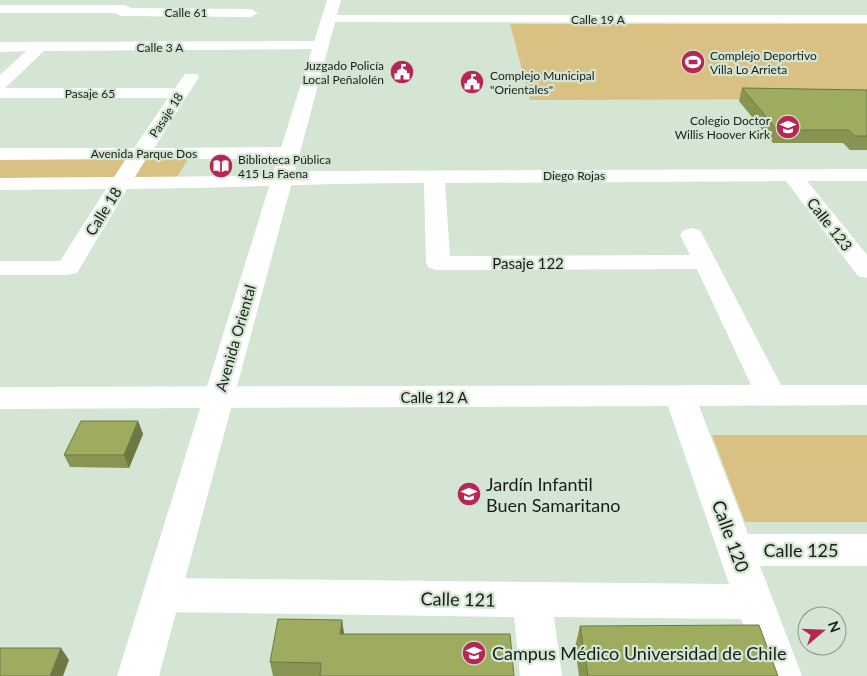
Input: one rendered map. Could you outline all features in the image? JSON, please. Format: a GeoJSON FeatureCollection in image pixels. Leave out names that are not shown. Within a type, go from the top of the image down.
{"type":"FeatureCollection","features":[{"type":"Feature","properties":{"kind":"street"},"geometry":{"type":"LineString","coordinates":[[40,9],[51,0]]}},
{"type":"Feature","properties":{"kind":"street"},"geometry":{"type":"LineString","coordinates":[[216,12],[224,0]]}},
{"type":"Feature","properties":{"kind":"street"},"geometry":{"type":"LineString","coordinates":[[598,6],[605,19]]}},
{"type":"Feature","properties":{"kind":"street"},"geometry":{"type":"LineString","coordinates":[[684,6],[694,19]]}},
{"type":"Feature","properties":{"kind":"street"},"geometry":{"type":"LineString","coordinates":[[767,6],[781,19]]}},
{"type":"Feature","properties":{"kind":"street"},"geometry":{"type":"LineString","coordinates":[[88,48],[126,7]]}},
{"type":"Feature","properties":{"kind":"street","name":"Calle 61"},"geometry":{"type":"LineString","coordinates":[[0,9],[126,7],[251,13]]}},
{"type":"Feature","properties":{"kind":"street","name":"Calle 19 A"},"geometry":{"type":"LineString","coordinates":[[331,10],[432,14],[515,14],[605,19],[867,19]]}},
{"type":"Feature","properties":{"kind":"street","name":"Avenida Oriental"},"geometry":{"type":"LineString","coordinates":[[138,676],[331,10]]}},
{"type":"Feature","properties":{"kind":"street","name":"Calle 3 A"},"geometry":{"type":"LineString","coordinates":[[0,47],[320,46]]}},
{"type":"Feature","properties":{"kind":"street"},"geometry":{"type":"LineString","coordinates":[[0,84],[40,47]]}},
{"type":"Feature","properties":{"kind":"street","name":"Pasaje 18"},"geometry":{"type":"LineString","coordinates":[[141,154],[191,77]]}},
{"type":"Feature","properties":{"kind":"street","name":"Pasaje 65"},"geometry":{"type":"LineString","coordinates":[[0,94],[180,93]]}},
{"type":"Feature","properties":{"kind":"street","name":"Avenida Parque Dos"},"geometry":{"type":"LineString","coordinates":[[0,154],[289,153]]}},
{"type":"Feature","properties":{"kind":"street","name":"Calle 18"},"geometry":{"type":"LineString","coordinates":[[0,268],[68,268],[120,184],[141,154]]}},
{"type":"Feature","properties":{"kind":"street","name":"Diego Rojas"},"geometry":{"type":"LineString","coordinates":[[281,179],[434,176],[867,175]]}},
{"type":"Feature","properties":{"kind":"street","name":"Pasaje 122"},"geometry":{"type":"LineString","coordinates":[[434,176],[438,263],[705,262]]}},
{"type":"Feature","properties":{"kind":"street","name":"Calle 123"},"geometry":{"type":"LineString","coordinates":[[792,176],[867,271]]}},
{"type":"Feature","properties":{"kind":"street"},"geometry":{"type":"LineString","coordinates":[[0,184],[243,182],[281,179]]}},
{"type":"Feature","properties":{"kind":"street"},"geometry":{"type":"LineString","coordinates":[[692,235],[771,395]]}},
{"type":"Feature","properties":{"kind":"street","name":"Calle 12 A"},"geometry":{"type":"LineString","coordinates":[[0,398],[867,395]]}},
{"type":"Feature","properties":{"kind":"street","name":"Calle 120"},"geometry":{"type":"LineString","coordinates":[[680,396],[782,676]]}},
{"type":"Feature","properties":{"kind":"street","name":"Calle 125"},"geometry":{"type":"LineString","coordinates":[[736,550],[867,550]]}},
{"type":"Feature","properties":{"kind":"street","name":"Calle 121"},"geometry":{"type":"LineString","coordinates":[[161,595],[755,602]]}},
{"type":"Feature","properties":{"kind":"street"},"geometry":{"type":"LineString","coordinates":[[532,599],[541,676]]}},
{"type":"Feature","properties":{"kind":"shaded area","name":"Complejo Deportivo Villa Lo Arrieta"},"geometry":{"type":"Polygon","coordinates":[[[510,24],[867,24],[867,99],[530,100],[510,24]]]}},
{"type":"Feature","properties":{"kind":"shaded area"},"geometry":{"type":"Polygon","coordinates":[[[190,156],[177,177],[0,178],[0,157],[190,156]]]}},
{"type":"Feature","properties":{"kind":"shaded area"},"geometry":{"type":"Polygon","coordinates":[[[712,435],[867,435],[867,522],[745,522],[712,435]]]}},
{"type":"Feature","properties":{"kind":"building"},"geometry":{"type":"Polygon","coordinates":[[[742,88],[867,90],[867,136],[855,136],[848,130],[777,130],[742,88]]]}},
{"type":"Feature","properties":{"kind":"building"},"geometry":{"type":"Polygon","coordinates":[[[81,421],[138,421],[124,455],[64,455],[81,421]]]}},
{"type":"Feature","properties":{"kind":"building"},"geometry":{"type":"Polygon","coordinates":[[[278,619],[342,620],[340,634],[510,634],[514,676],[320,676],[321,663],[270,662],[278,619]]]}},
{"type":"Feature","properties":{"kind":"building"},"geometry":{"type":"Polygon","coordinates":[[[759,625],[778,676],[588,676],[580,626],[759,625]]]}},
{"type":"Feature","properties":{"kind":"building"},"geometry":{"type":"Polygon","coordinates":[[[0,648],[61,648],[50,676],[0,676],[0,648]]]}},
{"type":"Feature","properties":{"kind":"place","name":"Complejo Deportivo Villa Lo Arrieta"},"geometry":{"type":"Point","coordinates":[693,62]}},
{"type":"Feature","properties":{"kind":"place","name":"Juzgado Policía Local Peñalolén"},"geometry":{"type":"Point","coordinates":[402,72]}},
{"type":"Feature","properties":{"kind":"place","name":"Complejo Municipal \"Orientales\""},"geometry":{"type":"Point","coordinates":[472,82]}},
{"type":"Feature","properties":{"kind":"place","name":"Colegio Doctor Willis Hoover Kirk"},"geometry":{"type":"Point","coordinates":[788,127]}},
{"type":"Feature","properties":{"kind":"place","name":"Biblioteca Pública 415 La Faena"},"geometry":{"type":"Point","coordinates":[221,166]}},
{"type":"Feature","properties":{"kind":"place","name":"Jardín Infantil Buen Samaritano"},"geometry":{"type":"Point","coordinates":[469,494]}},
{"type":"Feature","properties":{"kind":"place","name":"Campus Médico Universidad de Chile"},"geometry":{"type":"Point","coordinates":[474,653]}}]}
